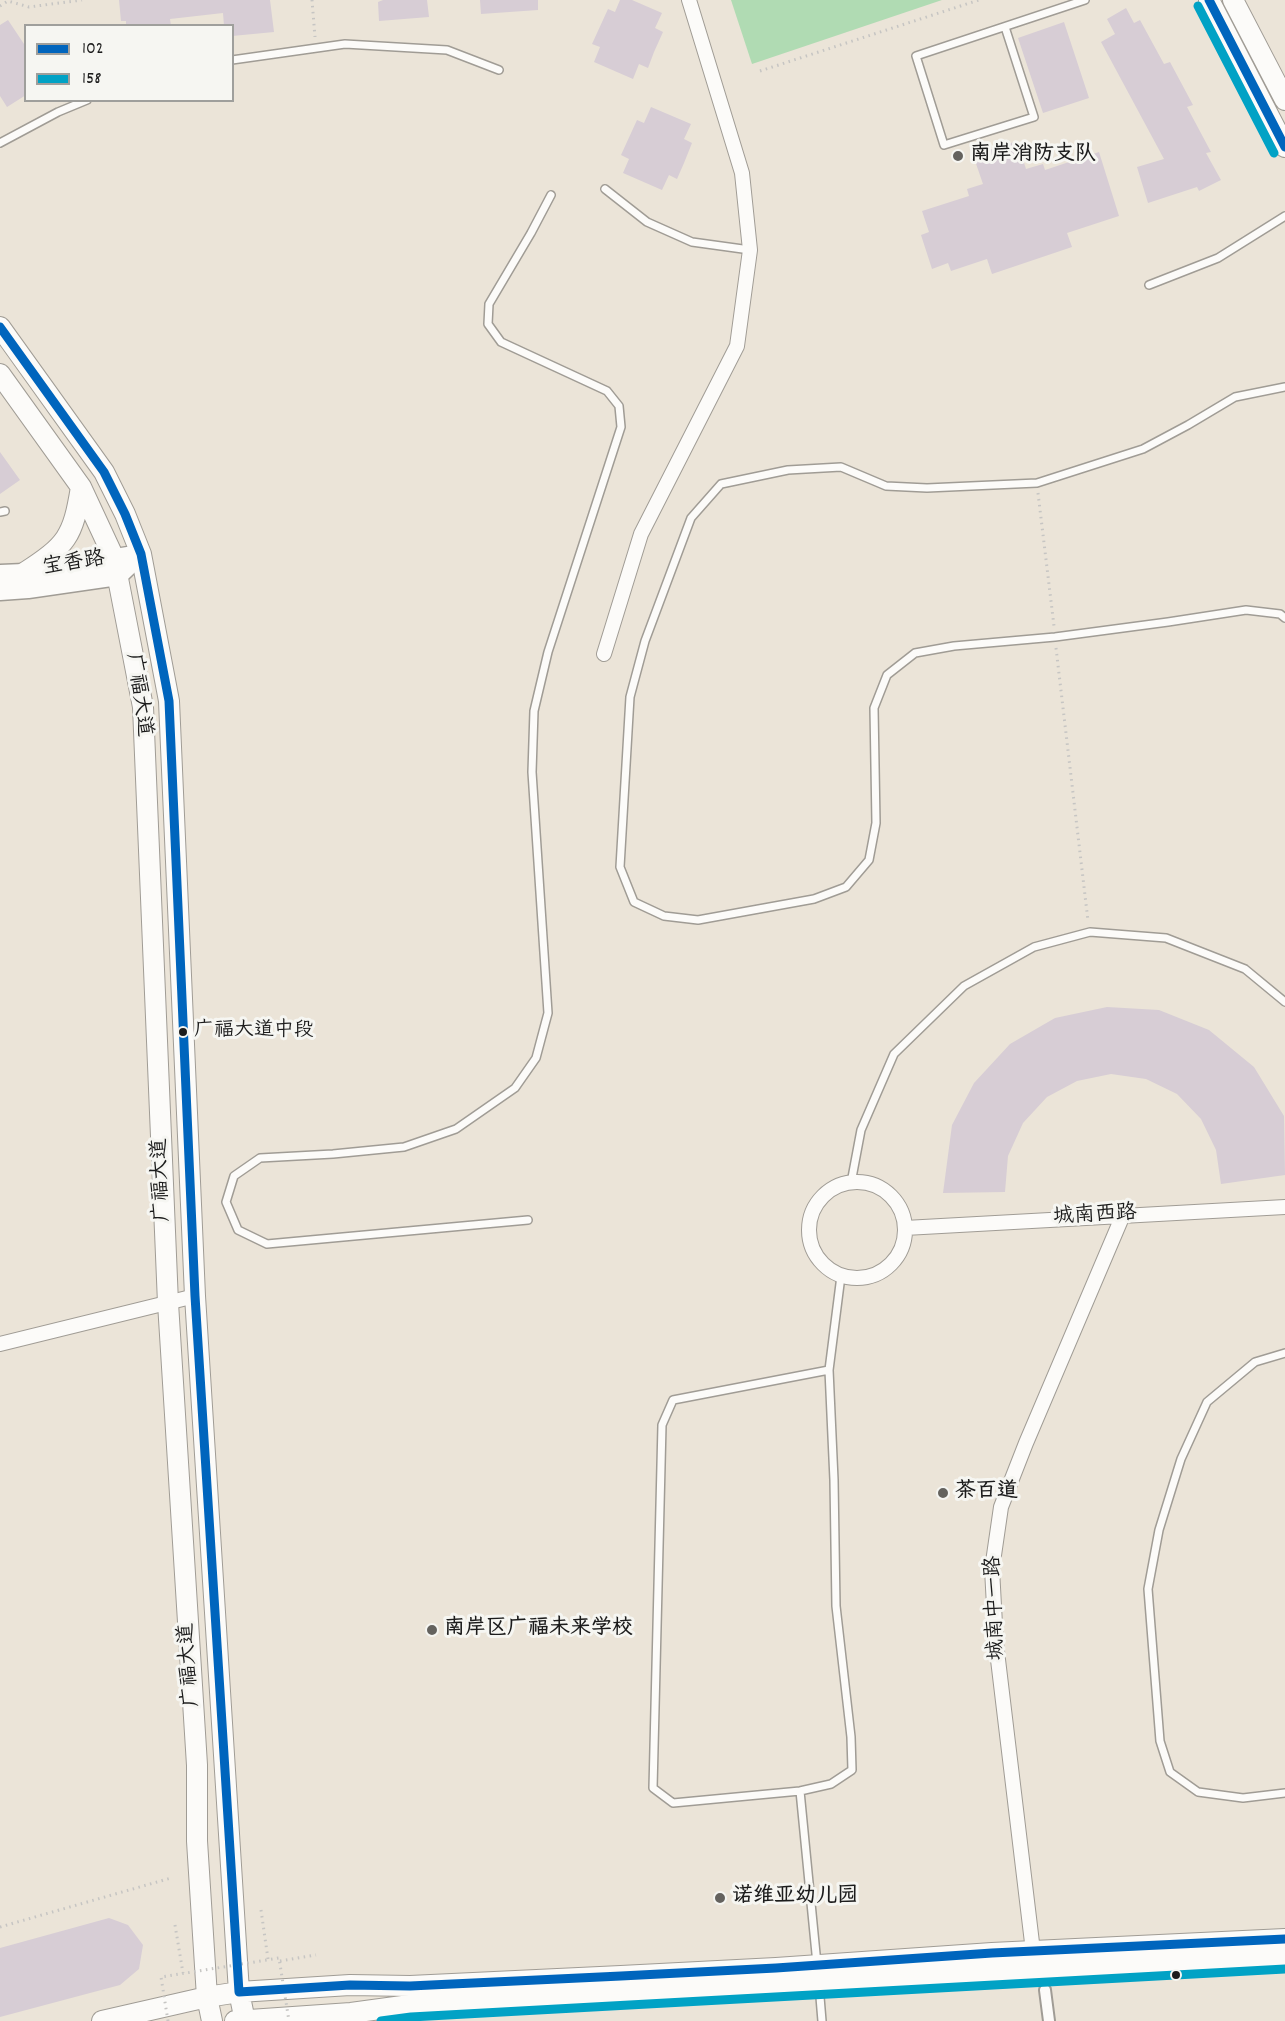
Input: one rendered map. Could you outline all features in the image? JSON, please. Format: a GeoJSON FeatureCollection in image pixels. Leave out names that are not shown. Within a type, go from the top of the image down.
{"type":"FeatureCollection","features":[{"type":"Feature","properties":{"kind":"main road"},"geometry":{"type":"LineString","coordinates":[[1209,0],[1285,147]]}},
{"type":"Feature","properties":{"kind":"main road"},"geometry":{"type":"LineString","coordinates":[[1233,0],[1285,100]]}},
{"type":"Feature","properties":{"kind":"main road","name":"广福大道"},"geometry":{"type":"LineString","coordinates":[[0,327],[104,472],[125,514],[141,554],[170,701],[195,1296],[241,2020]]}},
{"type":"Feature","properties":{"kind":"main road","name":"广福大道"},"geometry":{"type":"LineString","coordinates":[[0,374],[81,487],[116,567],[143,707],[168,1303],[197,1765],[197,1841],[207,1997],[212,2021]]}},
{"type":"Feature","properties":{"kind":"main road"},"geometry":{"type":"LineString","coordinates":[[24,573],[52,555],[67,538],[76,517],[81,487]]}},
{"type":"Feature","properties":{"kind":"main road"},"geometry":{"type":"LineString","coordinates":[[241,2020],[351,2013],[410,2005],[818,1973],[1033,1951],[1285,1939]]}},
{"type":"Feature","properties":{"kind":"main road"},"geometry":{"type":"LineString","coordinates":[[102,2021],[239,1992],[350,1985],[445,1985],[752,1970],[818,1973],[994,1971],[1285,1957]]}},
{"type":"Feature","properties":{"kind":"street"},"geometry":{"type":"LineString","coordinates":[[604,654],[641,534],[737,346],[750,250],[742,173],[689,0]]}},
{"type":"Feature","properties":{"kind":"street","name":"宝香路"},"geometry":{"type":"LineString","coordinates":[[0,591],[28,589],[116,567],[141,554]]}},
{"type":"Feature","properties":{"kind":"street","name":"宝香路"},"geometry":{"type":"LineString","coordinates":[[0,574],[116,567]]}},
{"type":"Feature","properties":{"kind":"street"},"geometry":{"type":"LineString","coordinates":[[851,1183],[867,1183],[882,1189],[894,1200],[902,1213],[905,1228],[900,1251],[886,1269],[872,1276],[857,1278],[841,1276],[817,1257],[811,1242],[809,1226],[814,1211],[823,1197],[836,1188],[851,1183]]}},
{"type":"Feature","properties":{"kind":"street","name":"城南西路"},"geometry":{"type":"LineString","coordinates":[[905,1228],[1285,1207]]}},
{"type":"Feature","properties":{"kind":"street","name":"城南中一路"},"geometry":{"type":"LineString","coordinates":[[1033,1951],[996,1643],[992,1569],[1001,1507],[1123,1215]]}},
{"type":"Feature","properties":{"kind":"street"},"geometry":{"type":"LineString","coordinates":[[0,1344],[195,1296]]}},
{"type":"Feature","properties":{"kind":"street"},"geometry":{"type":"LineString","coordinates":[[1045,1990],[1049,2021]]}},
{"type":"Feature","properties":{"kind":"lane"},"geometry":{"type":"LineString","coordinates":[[1005,27],[1034,117],[944,145],[916,56],[1085,0]]}},
{"type":"Feature","properties":{"kind":"lane"},"geometry":{"type":"LineString","coordinates":[[234,60],[345,44],[447,50],[499,70]]}},
{"type":"Feature","properties":{"kind":"lane"},"geometry":{"type":"LineString","coordinates":[[0,143],[58,112],[82,102]]}},
{"type":"Feature","properties":{"kind":"lane"},"geometry":{"type":"LineString","coordinates":[[605,189],[647,222],[692,242],[750,250]]}},
{"type":"Feature","properties":{"kind":"lane"},"geometry":{"type":"LineString","coordinates":[[528,1220],[267,1244],[238,1230],[226,1202],[234,1176],[260,1158],[404,1147],[456,1129],[515,1088],[536,1058],[548,1013],[532,772],[534,711],[548,652],[621,428],[619,406],[608,390],[501,342],[488,324],[489,304],[551,195]]}},
{"type":"Feature","properties":{"kind":"lane"},"geometry":{"type":"LineString","coordinates":[[1149,285],[1218,258],[1285,216]]}},
{"type":"Feature","properties":{"kind":"lane"},"geometry":{"type":"LineString","coordinates":[[1285,387],[1234,397],[1143,449],[1037,483],[927,488],[886,486],[841,467],[788,470],[721,484],[690,518],[645,641],[630,696],[620,867],[634,902],[664,916],[698,920],[814,899],[846,887],[869,860],[876,823],[874,708],[887,675],[915,653],[954,646],[1055,637],[1246,610],[1280,614],[1285,618]]}},
{"type":"Feature","properties":{"kind":"lane"},"geometry":{"type":"LineString","coordinates":[[851,1183],[861,1130],[894,1054],[964,986],[1034,947],[1090,932],[1166,938],[1245,969],[1285,1002]]}},
{"type":"Feature","properties":{"kind":"lane"},"geometry":{"type":"LineString","coordinates":[[829,1370],[673,1400],[662,1425],[653,1788],[673,1803],[800,1791],[831,1784],[852,1770],[851,1737],[836,1606],[829,1370],[841,1276]]}},
{"type":"Feature","properties":{"kind":"lane"},"geometry":{"type":"LineString","coordinates":[[1285,1353],[1255,1362],[1208,1402],[1181,1459],[1160,1530],[1148,1589],[1160,1742],[1170,1772],[1198,1792],[1243,1798],[1285,1793]]}},
{"type":"Feature","properties":{"kind":"lane"},"geometry":{"type":"LineString","coordinates":[[800,1791],[822,2021]]}},
{"type":"Feature","properties":{"kind":"path"},"geometry":{"type":"LineString","coordinates":[[0,6],[8,1],[29,7],[82,0]]}},
{"type":"Feature","properties":{"kind":"path"},"geometry":{"type":"LineString","coordinates":[[312,0],[314,28]]}},
{"type":"Feature","properties":{"kind":"path"},"geometry":{"type":"LineString","coordinates":[[760,71],[979,0]]}},
{"type":"Feature","properties":{"kind":"path"},"geometry":{"type":"LineString","coordinates":[[1037,483],[1090,932]]}},
{"type":"Feature","properties":{"kind":"path"},"geometry":{"type":"LineString","coordinates":[[0,1927],[171,1878]]}},
{"type":"Feature","properties":{"kind":"path"},"geometry":{"type":"LineString","coordinates":[[261,1910],[268,1959]]}},
{"type":"Feature","properties":{"kind":"path"},"geometry":{"type":"LineString","coordinates":[[175,1925],[183,1973]]}},
{"type":"Feature","properties":{"kind":"path"},"geometry":{"type":"LineString","coordinates":[[168,2021],[161,1977],[268,1959],[279,1958],[280,1961],[316,1955]]}},
{"type":"Feature","properties":{"kind":"path"},"geometry":{"type":"LineString","coordinates":[[280,1961],[289,2021]]}},
{"type":"Feature","properties":{"kind":"green space"},"geometry":{"type":"Polygon","coordinates":[[[731,0],[942,0],[752,64],[731,0]]]}},
{"type":"Feature","properties":{"kind":"building"},"geometry":{"type":"Polygon","coordinates":[[[119,0],[270,0],[274,32],[234,36],[234,24],[224,24],[223,13],[170,19],[171,24],[126,24],[126,21],[121,21],[119,0]]]}},
{"type":"Feature","properties":{"kind":"building"},"geometry":{"type":"Polygon","coordinates":[[[427,0],[429,17],[379,21],[378,2],[427,0]]]}},
{"type":"Feature","properties":{"kind":"building"},"geometry":{"type":"Polygon","coordinates":[[[480,0],[538,0],[538,10],[481,14],[480,0]]]}},
{"type":"Feature","properties":{"kind":"building"},"geometry":{"type":"Polygon","coordinates":[[[620,0],[632,0],[662,13],[655,28],[663,32],[648,68],[639,64],[633,79],[594,62],[600,47],[592,44],[608,9],[615,12],[620,0]]]}},
{"type":"Feature","properties":{"kind":"building"},"geometry":{"type":"Polygon","coordinates":[[[1126,8],[1134,23],[1140,20],[1164,64],[1170,62],[1193,105],[1187,107],[1211,152],[1206,153],[1221,180],[1199,191],[1197,187],[1148,203],[1137,167],[1164,159],[1101,42],[1115,34],[1107,19],[1126,8]]]}},
{"type":"Feature","properties":{"kind":"building"},"geometry":{"type":"Polygon","coordinates":[[[8,20],[24,44],[24,96],[7,107],[0,96],[0,25],[8,20]]]}},
{"type":"Feature","properties":{"kind":"building"},"geometry":{"type":"Polygon","coordinates":[[[1064,22],[1089,98],[1043,113],[1018,38],[1064,22]]]}},
{"type":"Feature","properties":{"kind":"building"},"geometry":{"type":"Polygon","coordinates":[[[651,107],[691,124],[684,139],[692,143],[677,179],[669,175],[662,190],[623,173],[629,159],[621,155],[637,120],[644,123],[651,107]]]}},
{"type":"Feature","properties":{"kind":"building"},"geometry":{"type":"Polygon","coordinates":[[[1017,141],[1026,169],[1043,164],[1045,170],[1099,152],[1119,216],[1067,233],[1072,247],[992,274],[987,259],[951,271],[948,263],[932,269],[921,235],[929,232],[922,211],[969,196],[967,189],[983,184],[973,155],[1017,141]]]}},
{"type":"Feature","properties":{"kind":"building"},"geometry":{"type":"Polygon","coordinates":[[[0,452],[20,480],[0,494],[0,452]]]}},
{"type":"Feature","properties":{"kind":"building"},"geometry":{"type":"Polygon","coordinates":[[[1107,1007],[1159,1010],[1209,1030],[1254,1067],[1284,1116],[1285,1175],[1221,1184],[1216,1150],[1201,1119],[1177,1094],[1146,1079],[1111,1074],[1077,1081],[1047,1097],[1023,1123],[1008,1156],[1005,1192],[943,1193],[952,1125],[974,1083],[1010,1044],[1055,1018],[1107,1007]]]}},
{"type":"Feature","properties":{"kind":"building"},"geometry":{"type":"Polygon","coordinates":[[[109,1918],[128,1925],[143,1945],[139,1969],[120,1985],[0,2017],[0,1948],[109,1918]]]}},
{"type":"Feature","properties":{"kind":"transit line","name":"102"},"geometry":{"type":"LineString","coordinates":[[1209,0],[1285,147]]}},
{"type":"Feature","properties":{"kind":"transit line","name":"158"},"geometry":{"type":"LineString","coordinates":[[1198,6],[1274,153]]}},
{"type":"Feature","properties":{"kind":"transit line","name":"102"},"geometry":{"type":"LineString","coordinates":[[0,327],[104,472],[125,514],[141,554],[169,701],[195,1296],[239,1992],[350,1985],[410,1986],[621,1976],[992,1953],[1285,1939]]}},
{"type":"Feature","properties":{"kind":"transit line","name":"158"},"geometry":{"type":"LineString","coordinates":[[381,2021],[411,2017],[1285,1969]]}},
{"type":"Feature","properties":{"kind":"place","name":"南岸消防支队"},"geometry":{"type":"Point","coordinates":[958,156]}},
{"type":"Feature","properties":{"kind":"place","name":"广福大道中段"},"geometry":{"type":"Point","coordinates":[183,1032]}},
{"type":"Feature","properties":{"kind":"place","name":"茶百道"},"geometry":{"type":"Point","coordinates":[943,1493]}},
{"type":"Feature","properties":{"kind":"place","name":"南岸区广福未来学校"},"geometry":{"type":"Point","coordinates":[432,1630]}},
{"type":"Feature","properties":{"kind":"place","name":"诺维亚幼儿园"},"geometry":{"type":"Point","coordinates":[720,1898]}}]}
